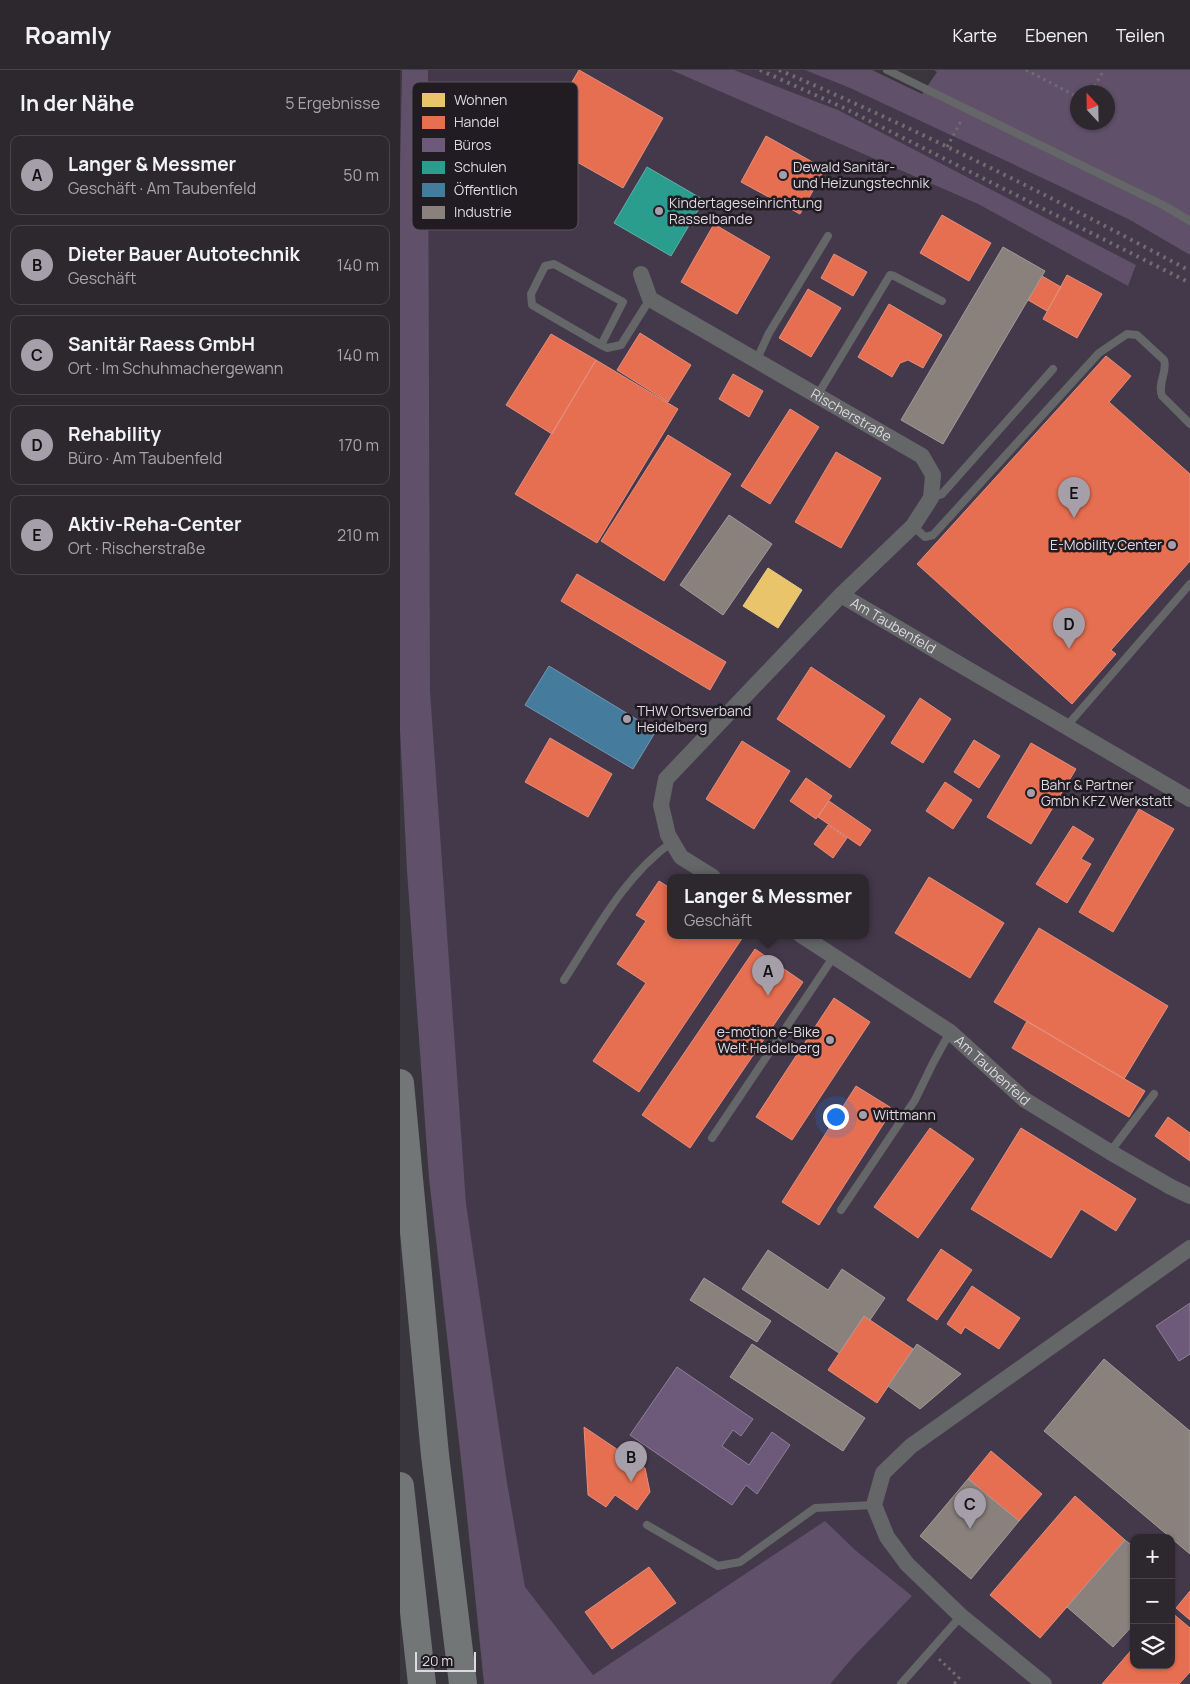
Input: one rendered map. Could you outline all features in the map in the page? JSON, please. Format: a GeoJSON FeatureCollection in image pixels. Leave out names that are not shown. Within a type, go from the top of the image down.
{"type":"FeatureCollection","features":[{"type":"Feature","properties":{"kind":"highway"},"geometry":{"type":"LineString","coordinates":[[400,1084],[434,1455],[463,1684]]}},
{"type":"Feature","properties":{"kind":"highway"},"geometry":{"type":"LineString","coordinates":[[400,1486],[422,1684]]}},
{"type":"Feature","properties":{"kind":"street"},"geometry":{"type":"LineString","coordinates":[[641,274],[650,299]]}},
{"type":"Feature","properties":{"kind":"street","name":"Rischerstraße"},"geometry":{"type":"LineString","coordinates":[[650,299],[922,456],[933,475],[931,498]]}},
{"type":"Feature","properties":{"kind":"street"},"geometry":{"type":"LineString","coordinates":[[841,595],[913,526],[931,498]]}},
{"type":"Feature","properties":{"kind":"street","name":"Am Taubenfeld"},"geometry":{"type":"LineString","coordinates":[[708,874],[681,857],[668,835],[661,805],[666,778],[841,595],[1190,799]]}},
{"type":"Feature","properties":{"kind":"street","name":"Am Taubenfeld"},"geometry":{"type":"LineString","coordinates":[[807,939],[950,1032],[1024,1100],[1110,1152],[1190,1196]]}},
{"type":"Feature","properties":{"kind":"street"},"geometry":{"type":"LineString","coordinates":[[1044,1684],[961,1616],[902,1557],[886,1537],[874,1504],[883,1473],[911,1446],[1190,1248]]}},
{"type":"Feature","properties":{"kind":"lane"},"geometry":{"type":"LineString","coordinates":[[887,70],[1163,205],[1190,221]]}},
{"type":"Feature","properties":{"kind":"lane"},"geometry":{"type":"LineString","coordinates":[[756,361],[769,333],[828,236]]}},
{"type":"Feature","properties":{"kind":"lane"},"geometry":{"type":"LineString","coordinates":[[601,345],[623,302],[554,264],[545,266],[531,294],[532,305],[601,345],[607,348],[621,345],[650,299]]}},
{"type":"Feature","properties":{"kind":"lane"},"geometry":{"type":"LineString","coordinates":[[817,396],[890,275],[942,301]]}},
{"type":"Feature","properties":{"kind":"lane"},"geometry":{"type":"LineString","coordinates":[[913,526],[925,537],[932,535],[1100,353],[1127,334],[1137,335],[1164,360],[1165,364],[1160,391],[1162,396],[1190,424]]}},
{"type":"Feature","properties":{"kind":"lane"},"geometry":{"type":"LineString","coordinates":[[931,498],[942,494],[1054,370]]}},
{"type":"Feature","properties":{"kind":"lane"},"geometry":{"type":"LineString","coordinates":[[1066,727],[1190,584]]}},
{"type":"Feature","properties":{"kind":"lane"},"geometry":{"type":"LineString","coordinates":[[564,980],[628,883],[656,854],[672,842]]}},
{"type":"Feature","properties":{"kind":"lane"},"geometry":{"type":"LineString","coordinates":[[712,1138],[834,956]]}},
{"type":"Feature","properties":{"kind":"lane"},"geometry":{"type":"LineString","coordinates":[[840,1210],[915,1100],[932,1063],[950,1032]]}},
{"type":"Feature","properties":{"kind":"lane"},"geometry":{"type":"LineString","coordinates":[[1110,1152],[1154,1094]]}},
{"type":"Feature","properties":{"kind":"lane"},"geometry":{"type":"LineString","coordinates":[[647,1525],[718,1566],[740,1562],[815,1508],[874,1504]]}},
{"type":"Feature","properties":{"kind":"lane"},"geometry":{"type":"LineString","coordinates":[[901,1684],[961,1616]]}},
{"type":"Feature","properties":{"kind":"path"},"geometry":{"type":"LineString","coordinates":[[1026,70],[1070,93]]}},
{"type":"Feature","properties":{"kind":"path"},"geometry":{"type":"LineString","coordinates":[[1095,85],[1104,70]]}},
{"type":"Feature","properties":{"kind":"path"},"geometry":{"type":"LineString","coordinates":[[947,147],[959,124]]}},
{"type":"Feature","properties":{"kind":"path"},"geometry":{"type":"LineString","coordinates":[[930,1650],[959,1678],[954,1684]]}},
{"type":"Feature","properties":{"kind":"shaded area"},"geometry":{"type":"Polygon","coordinates":[[[402,70],[428,70],[428,82],[412,82],[412,230],[429,230],[430,691],[466,1204],[507,1483],[525,1587],[593,1675],[825,1521],[855,1550],[912,1596],[854,1656],[830,1684],[484,1684],[429,1178],[407,871],[400,730],[400,166],[402,70]]]}},
{"type":"Feature","properties":{"kind":"shaded area"},"geometry":{"type":"Polygon","coordinates":[[[428,70],[671,70],[978,204],[1129,285],[1136,265],[838,110],[734,70],[805,70],[850,88],[1130,220],[1190,255],[1190,1684],[498,1684],[430,691],[429,230],[578,230],[578,82],[428,82],[428,70]]]}},
{"type":"Feature","properties":{"kind":"shaded area"},"geometry":{"type":"Polygon","coordinates":[[[671,70],[734,70],[838,110],[1136,265],[1128,286],[978,204],[671,70]]]}},
{"type":"Feature","properties":{"kind":"shaded area"},"geometry":{"type":"Polygon","coordinates":[[[805,70],[872,70],[922,94],[937,72],[934,70],[1190,70],[1190,255],[1130,220],[850,88],[805,70]]]}},
{"type":"Feature","properties":{"kind":"building: Wohnen"},"geometry":{"type":"Polygon","coordinates":[[[768,568],[802,590],[778,628],[743,606],[768,568]]]}},
{"type":"Feature","properties":{"kind":"building: Handel"},"geometry":{"type":"Polygon","coordinates":[[[579,70],[663,118],[623,188],[578,163],[578,82],[572,82],[579,70]]]}},
{"type":"Feature","properties":{"kind":"building: Handel","name":"Dewald Sanitär- und Heizungstechnik"},"geometry":{"type":"Polygon","coordinates":[[[766,136],[825,169],[800,214],[741,182],[766,136]]]}},
{"type":"Feature","properties":{"kind":"building: Handel"},"geometry":{"type":"Polygon","coordinates":[[[942,215],[991,243],[969,281],[920,253],[942,215]]]}},
{"type":"Feature","properties":{"kind":"building: Handel"},"geometry":{"type":"Polygon","coordinates":[[[714,224],[770,257],[737,314],[681,282],[714,224]]]}},
{"type":"Feature","properties":{"kind":"building: Handel"},"geometry":{"type":"Polygon","coordinates":[[[834,254],[867,272],[853,296],[821,278],[834,254]]]}},
{"type":"Feature","properties":{"kind":"building: Handel"},"geometry":{"type":"Polygon","coordinates":[[[1067,275],[1102,294],[1077,338],[1043,319],[1067,275]]]}},
{"type":"Feature","properties":{"kind":"building: Handel"},"geometry":{"type":"Polygon","coordinates":[[[1042,276],[1061,287],[1047,311],[1028,300],[1042,276]]]}},
{"type":"Feature","properties":{"kind":"building: Handel"},"geometry":{"type":"Polygon","coordinates":[[[808,289],[841,308],[811,357],[779,338],[808,289]]]}},
{"type":"Feature","properties":{"kind":"building: Handel"},"geometry":{"type":"Polygon","coordinates":[[[889,304],[942,335],[923,368],[908,360],[900,363],[892,377],[858,357],[889,304]]]}},
{"type":"Feature","properties":{"kind":"building: Handel"},"geometry":{"type":"Polygon","coordinates":[[[640,333],[691,365],[668,402],[617,370],[640,333]]]}},
{"type":"Feature","properties":{"kind":"building: Handel"},"geometry":{"type":"Polygon","coordinates":[[[551,334],[596,360],[552,434],[506,405],[551,334]]]}},
{"type":"Feature","properties":{"kind":"building: Handel"},"geometry":{"type":"Polygon","coordinates":[[[1106,356],[1131,376],[1109,402],[1190,474],[1190,561],[1111,650],[1116,654],[1072,704],[917,564],[1106,356]]]}},
{"type":"Feature","properties":{"kind":"building: Handel"},"geometry":{"type":"Polygon","coordinates":[[[596,360],[678,409],[597,543],[515,494],[596,360]]]}},
{"type":"Feature","properties":{"kind":"building: Handel"},"geometry":{"type":"Polygon","coordinates":[[[733,374],[763,391],[749,417],[719,399],[733,374]]]}},
{"type":"Feature","properties":{"kind":"building: Handel"},"geometry":{"type":"Polygon","coordinates":[[[790,409],[819,427],[770,504],[741,486],[790,409]]]}},
{"type":"Feature","properties":{"kind":"building: Handel"},"geometry":{"type":"Polygon","coordinates":[[[668,435],[731,474],[664,581],[601,541],[668,435]]]}},
{"type":"Feature","properties":{"kind":"building: Handel"},"geometry":{"type":"Polygon","coordinates":[[[836,452],[881,478],[841,548],[795,522],[836,452]]]}},
{"type":"Feature","properties":{"kind":"building: Handel"},"geometry":{"type":"Polygon","coordinates":[[[577,574],[726,662],[710,690],[561,601],[577,574]]]}},
{"type":"Feature","properties":{"kind":"building: Handel"},"geometry":{"type":"Polygon","coordinates":[[[811,667],[885,716],[850,768],[777,719],[811,667]]]}},
{"type":"Feature","properties":{"kind":"building: Handel"},"geometry":{"type":"Polygon","coordinates":[[[920,698],[951,719],[923,763],[891,743],[920,698]]]}},
{"type":"Feature","properties":{"kind":"building: Handel"},"geometry":{"type":"Polygon","coordinates":[[[550,738],[612,774],[588,817],[525,782],[550,738]]]}},
{"type":"Feature","properties":{"kind":"building: Handel"},"geometry":{"type":"Polygon","coordinates":[[[974,740],[1000,756],[979,788],[954,772],[974,740]]]}},
{"type":"Feature","properties":{"kind":"building: Handel"},"geometry":{"type":"Polygon","coordinates":[[[742,741],[790,771],[754,829],[706,799],[742,741]]]}},
{"type":"Feature","properties":{"kind":"building: Handel","name":"Bahr & Partner Gmbh KFZ Werkstatt"},"geometry":{"type":"Polygon","coordinates":[[[1031,743],[1076,769],[1031,844],[987,817],[1031,743]]]}},
{"type":"Feature","properties":{"kind":"building: Handel"},"geometry":{"type":"Polygon","coordinates":[[[806,778],[832,796],[816,819],[790,801],[806,778]]]}},
{"type":"Feature","properties":{"kind":"building: Handel"},"geometry":{"type":"Polygon","coordinates":[[[945,782],[972,800],[953,829],[926,811],[945,782]]]}},
{"type":"Feature","properties":{"kind":"building: Handel"},"geometry":{"type":"Polygon","coordinates":[[[829,801],[871,830],[860,846],[818,817],[829,801]]]}},
{"type":"Feature","properties":{"kind":"building: Handel"},"geometry":{"type":"Polygon","coordinates":[[[1139,809],[1174,829],[1113,932],[1079,912],[1139,809]]]}},
{"type":"Feature","properties":{"kind":"building: Handel"},"geometry":{"type":"Polygon","coordinates":[[[828,825],[847,838],[833,858],[814,844],[828,825]]]}},
{"type":"Feature","properties":{"kind":"building: Handel"},"geometry":{"type":"Polygon","coordinates":[[[1073,826],[1094,839],[1081,859],[1091,864],[1067,903],[1036,884],[1073,826]]]}},
{"type":"Feature","properties":{"kind":"building: Handel"},"geometry":{"type":"Polygon","coordinates":[[[929,877],[1004,923],[970,978],[895,933],[929,877]]]}},
{"type":"Feature","properties":{"kind":"building: Handel"},"geometry":{"type":"Polygon","coordinates":[[[659,881],[667,886],[667,939],[742,939],[639,1092],[593,1061],[646,983],[617,964],[646,921],[636,915],[659,881]]]}},
{"type":"Feature","properties":{"kind":"building: Handel"},"geometry":{"type":"Polygon","coordinates":[[[1039,928],[1168,1006],[1124,1079],[994,1002],[1039,928]]]}},
{"type":"Feature","properties":{"kind":"building: Handel"},"geometry":{"type":"Polygon","coordinates":[[[755,949],[803,982],[690,1148],[642,1115],[755,949]]]}},
{"type":"Feature","properties":{"kind":"building: Handel"},"geometry":{"type":"Polygon","coordinates":[[[834,998],[870,1022],[792,1140],[756,1117],[834,998]]]}},
{"type":"Feature","properties":{"kind":"building: Handel"},"geometry":{"type":"Polygon","coordinates":[[[1027,1021],[1145,1091],[1129,1117],[1012,1048],[1027,1021]]]}},
{"type":"Feature","properties":{"kind":"building: Handel"},"geometry":{"type":"Polygon","coordinates":[[[856,1086],[893,1109],[819,1225],[782,1202],[856,1086]]]}},
{"type":"Feature","properties":{"kind":"building: Handel"},"geometry":{"type":"Polygon","coordinates":[[[1168,1117],[1190,1133],[1190,1161],[1155,1136],[1168,1117]]]}},
{"type":"Feature","properties":{"kind":"building: Handel"},"geometry":{"type":"Polygon","coordinates":[[[930,1128],[974,1159],[918,1238],[874,1207],[930,1128]]]}},
{"type":"Feature","properties":{"kind":"building: Handel"},"geometry":{"type":"Polygon","coordinates":[[[1021,1128],[1136,1199],[1116,1231],[1081,1209],[1051,1258],[971,1209],[1021,1128]]]}},
{"type":"Feature","properties":{"kind":"building: Handel"},"geometry":{"type":"Polygon","coordinates":[[[941,1249],[972,1270],[937,1320],[907,1300],[941,1249]]]}},
{"type":"Feature","properties":{"kind":"building: Handel"},"geometry":{"type":"Polygon","coordinates":[[[972,1286],[1020,1318],[999,1349],[965,1327],[961,1334],[947,1324],[972,1286]]]}},
{"type":"Feature","properties":{"kind":"building: Handel"},"geometry":{"type":"Polygon","coordinates":[[[864,1316],[913,1349],[877,1403],[828,1370],[864,1316]]]}},
{"type":"Feature","properties":{"kind":"building: Handel"},"geometry":{"type":"Polygon","coordinates":[[[584,1427],[645,1468],[650,1492],[637,1510],[615,1495],[606,1507],[588,1495],[584,1427]]]}},
{"type":"Feature","properties":{"kind":"building: Handel"},"geometry":{"type":"Polygon","coordinates":[[[991,1451],[1042,1494],[1019,1521],[968,1479],[991,1451]]]}},
{"type":"Feature","properties":{"kind":"building: Handel"},"geometry":{"type":"Polygon","coordinates":[[[1075,1496],[1125,1540],[1040,1638],[990,1595],[1075,1496]]]}},
{"type":"Feature","properties":{"kind":"building: Handel"},"geometry":{"type":"Polygon","coordinates":[[[649,1567],[676,1603],[612,1649],[585,1612],[649,1567]]]}},
{"type":"Feature","properties":{"kind":"building: Handel"},"geometry":{"type":"Polygon","coordinates":[[[1190,1591],[1190,1620],[1176,1608],[1190,1591]]]}},
{"type":"Feature","properties":{"kind":"building: Handel"},"geometry":{"type":"Polygon","coordinates":[[[1175,1615],[1190,1628],[1190,1672],[1179,1684],[1102,1684],[1130,1652],[1130,1669],[1175,1669],[1175,1615]]]}},
{"type":"Feature","properties":{"kind":"building: Büros"},"geometry":{"type":"Polygon","coordinates":[[[1190,1303],[1190,1354],[1179,1361],[1156,1326],[1190,1303]]]}},
{"type":"Feature","properties":{"kind":"building: Büros"},"geometry":{"type":"Polygon","coordinates":[[[677,1367],[753,1419],[741,1436],[733,1430],[722,1446],[749,1465],[772,1432],[790,1445],[757,1494],[746,1485],[732,1505],[630,1435],[677,1367]]]}},
{"type":"Feature","properties":{"kind":"building: Schulen","name":"Kindertageseinrichtung Rasselbande"},"geometry":{"type":"Polygon","coordinates":[[[647,167],[704,200],[671,256],[614,223],[647,167]]]}},
{"type":"Feature","properties":{"kind":"building: Öffentlich"},"geometry":{"type":"Polygon","coordinates":[[[549,666],[656,731],[633,769],[525,705],[549,666]]]}},
{"type":"Feature","properties":{"kind":"building: Industrie"},"geometry":{"type":"Polygon","coordinates":[[[1003,247],[1045,271],[943,444],[901,420],[1003,247]]]}},
{"type":"Feature","properties":{"kind":"building: Industrie"},"geometry":{"type":"Polygon","coordinates":[[[729,515],[772,544],[723,615],[680,585],[729,515]]]}},
{"type":"Feature","properties":{"kind":"building: Industrie"},"geometry":{"type":"Polygon","coordinates":[[[768,1250],[828,1290],[842,1269],[885,1298],[870,1320],[864,1316],[839,1353],[742,1289],[768,1250]]]}},
{"type":"Feature","properties":{"kind":"building: Industrie"},"geometry":{"type":"Polygon","coordinates":[[[704,1278],[771,1321],[757,1342],[690,1300],[704,1278]]]}},
{"type":"Feature","properties":{"kind":"building: Industrie"},"geometry":{"type":"Polygon","coordinates":[[[752,1344],[865,1418],[843,1451],[730,1377],[752,1344]]]}},
{"type":"Feature","properties":{"kind":"building: Industrie"},"geometry":{"type":"Polygon","coordinates":[[[917,1344],[961,1374],[920,1409],[888,1386],[917,1344]]]}},
{"type":"Feature","properties":{"kind":"building: Industrie"},"geometry":{"type":"Polygon","coordinates":[[[1104,1359],[1190,1431],[1190,1554],[1175,1541],[1175,1534],[1166,1534],[1044,1431],[1104,1359]]]}},
{"type":"Feature","properties":{"kind":"building: Industrie"},"geometry":{"type":"Polygon","coordinates":[[[968,1479],[1019,1521],[971,1579],[920,1536],[968,1479]]]}},
{"type":"Feature","properties":{"kind":"building: Industrie"},"geometry":{"type":"Polygon","coordinates":[[[1125,1540],[1130,1544],[1130,1628],[1113,1647],[1067,1607],[1125,1540]]]}},
{"type":"Feature","properties":{"kind":"railway"},"geometry":{"type":"LineString","coordinates":[[760,70],[844,108],[1190,283]]}},
{"type":"Feature","properties":{"kind":"railway"},"geometry":{"type":"LineString","coordinates":[[779,70],[987,166],[1190,271]]}},
{"type":"Feature","properties":{"kind":"place","name":"Dewald Sanitär- und Heizungstechnik"},"geometry":{"type":"Point","coordinates":[783,175]}},
{"type":"Feature","properties":{"kind":"place","name":"Kindertageseinrichtung Rasselbande"},"geometry":{"type":"Point","coordinates":[659,211]}},
{"type":"Feature","properties":{"kind":"place","name":"Aktiv-Reha-Center"},"geometry":{"type":"Point","coordinates":[1074,518]}},
{"type":"Feature","properties":{"kind":"place","name":"E-Mobility.Center"},"geometry":{"type":"Point","coordinates":[1172,545]}},
{"type":"Feature","properties":{"kind":"place","name":"Rehability"},"geometry":{"type":"Point","coordinates":[1069,649]}},
{"type":"Feature","properties":{"kind":"place","name":"THW Ortsverband Heidelberg"},"geometry":{"type":"Point","coordinates":[627,719]}},
{"type":"Feature","properties":{"kind":"place","name":"Bahr & Partner Gmbh KFZ Werkstatt"},"geometry":{"type":"Point","coordinates":[1031,793]}},
{"type":"Feature","properties":{"kind":"place","name":"Langer & Messmer"},"geometry":{"type":"Point","coordinates":[768,996]}},
{"type":"Feature","properties":{"kind":"place","name":"e-motion e-Bike Welt Heidelberg"},"geometry":{"type":"Point","coordinates":[830,1040]}},
{"type":"Feature","properties":{"kind":"place","name":"Wittmann"},"geometry":{"type":"Point","coordinates":[863,1115]}},
{"type":"Feature","properties":{"kind":"place","name":"Dieter Bauer Autotechnik"},"geometry":{"type":"Point","coordinates":[631,1482]}},
{"type":"Feature","properties":{"kind":"place","name":"Sanitär Raess GmbH"},"geometry":{"type":"Point","coordinates":[970,1529]}}]}
